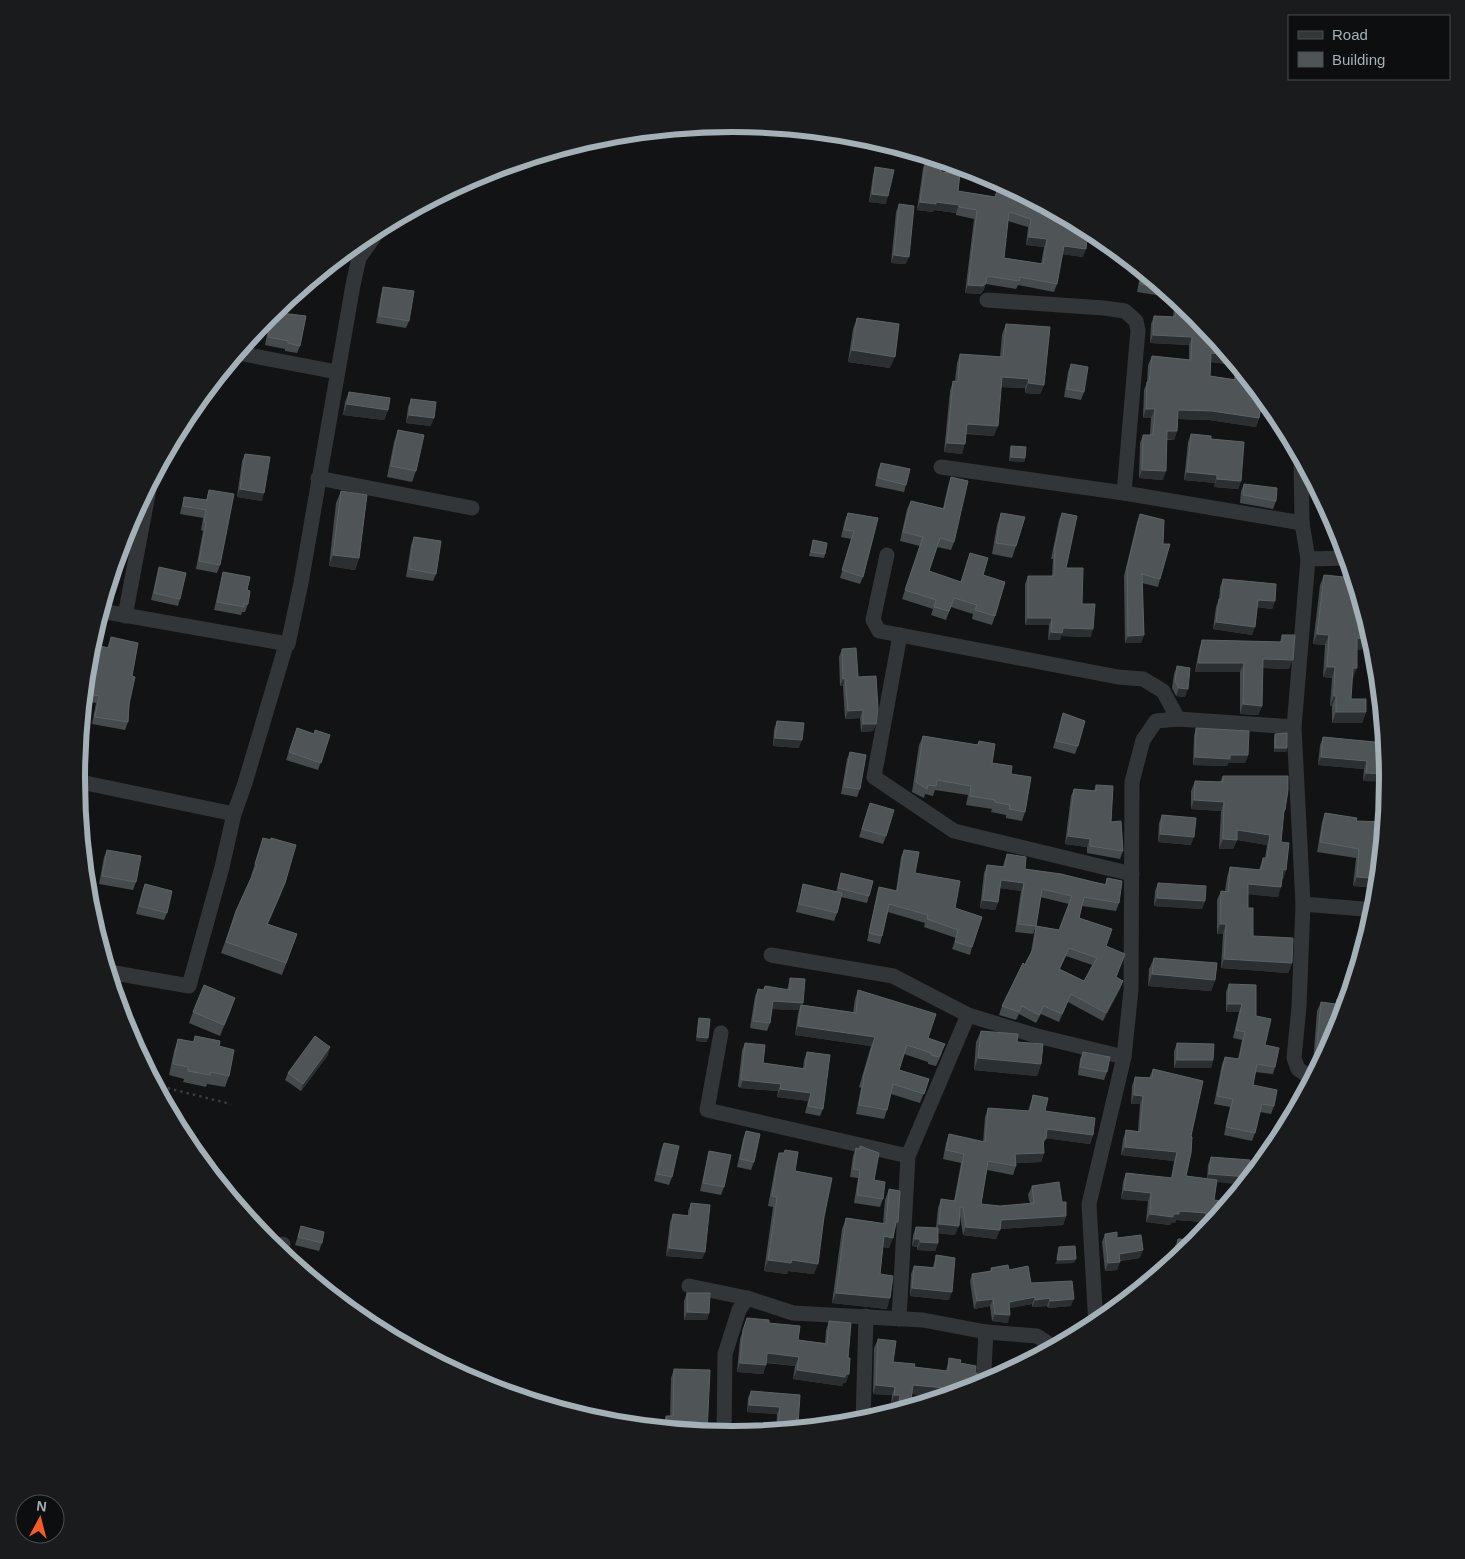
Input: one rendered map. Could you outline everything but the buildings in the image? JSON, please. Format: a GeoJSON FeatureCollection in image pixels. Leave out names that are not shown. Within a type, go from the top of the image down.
{"type":"FeatureCollection","features":[{"type":"Feature","properties":{"kind":"street"},"geometry":{"type":"LineString","coordinates":[[115,973],[189,986],[222,867],[234,814],[286,644],[288,644],[301,583],[352,285],[359,258],[369,244]]}},
{"type":"Feature","properties":{"kind":"street"},"geometry":{"type":"LineString","coordinates":[[987,300],[1104,308],[1125,311],[1136,321],[1138,330],[1124,493]]}},
{"type":"Feature","properties":{"kind":"street"},"geometry":{"type":"LineString","coordinates":[[245,354],[337,372]]}},
{"type":"Feature","properties":{"kind":"street"},"geometry":{"type":"LineString","coordinates":[[941,467],[1124,493],[1302,523]]}},
{"type":"Feature","properties":{"kind":"street"},"geometry":{"type":"LineString","coordinates":[[1301,471],[1302,523],[1308,559],[1294,727],[1303,904],[1299,1007],[1294,1058],[1298,1069],[1308,1076]]}},
{"type":"Feature","properties":{"kind":"street"},"geometry":{"type":"LineString","coordinates":[[318,478],[472,508]]}},
{"type":"Feature","properties":{"kind":"street"},"geometry":{"type":"LineString","coordinates":[[125,616],[146,507]]}},
{"type":"Feature","properties":{"kind":"street"},"geometry":{"type":"LineString","coordinates":[[887,555],[873,620],[879,631],[1118,677],[1143,679],[1163,691],[1178,719]]}},
{"type":"Feature","properties":{"kind":"street"},"geometry":{"type":"LineString","coordinates":[[1308,559],[1341,558]]}},
{"type":"Feature","properties":{"kind":"street"},"geometry":{"type":"LineString","coordinates":[[107,612],[288,644]]}},
{"type":"Feature","properties":{"kind":"street"},"geometry":{"type":"LineString","coordinates":[[900,636],[874,777],[954,831],[1132,874]]}},
{"type":"Feature","properties":{"kind":"street"},"geometry":{"type":"LineString","coordinates":[[1095,1316],[1089,1204],[1124,1057],[1130,990],[1132,782],[1143,740],[1156,721],[1178,719],[1294,727]]}},
{"type":"Feature","properties":{"kind":"street"},"geometry":{"type":"LineString","coordinates":[[85,783],[234,814]]}},
{"type":"Feature","properties":{"kind":"street"},"geometry":{"type":"LineString","coordinates":[[1303,904],[1367,909]]}},
{"type":"Feature","properties":{"kind":"street"},"geometry":{"type":"LineString","coordinates":[[772,955],[893,976],[968,1015],[1037,1036],[1124,1057]]}},
{"type":"Feature","properties":{"kind":"street"},"geometry":{"type":"LineString","coordinates":[[899,1319],[908,1156],[968,1015]]}},
{"type":"Feature","properties":{"kind":"street"},"geometry":{"type":"LineString","coordinates":[[721,1033],[707,1110],[908,1156]]}},
{"type":"Feature","properties":{"kind":"street"},"geometry":{"type":"LineString","coordinates":[[690,1286],[747,1298],[793,1313],[923,1320],[986,1332],[1037,1336],[1049,1344]]}},
{"type":"Feature","properties":{"kind":"street"},"geometry":{"type":"LineString","coordinates":[[724,1427],[725,1354],[739,1310],[747,1298]]}},
{"type":"Feature","properties":{"kind":"street"},"geometry":{"type":"LineString","coordinates":[[863,1414],[866,1316]]}},
{"type":"Feature","properties":{"kind":"street"},"geometry":{"type":"LineString","coordinates":[[984,1376],[986,1332]]}},
{"type":"Feature","properties":{"kind":"path"},"geometry":{"type":"LineString","coordinates":[[163,1087],[231,1104]]}}]}
